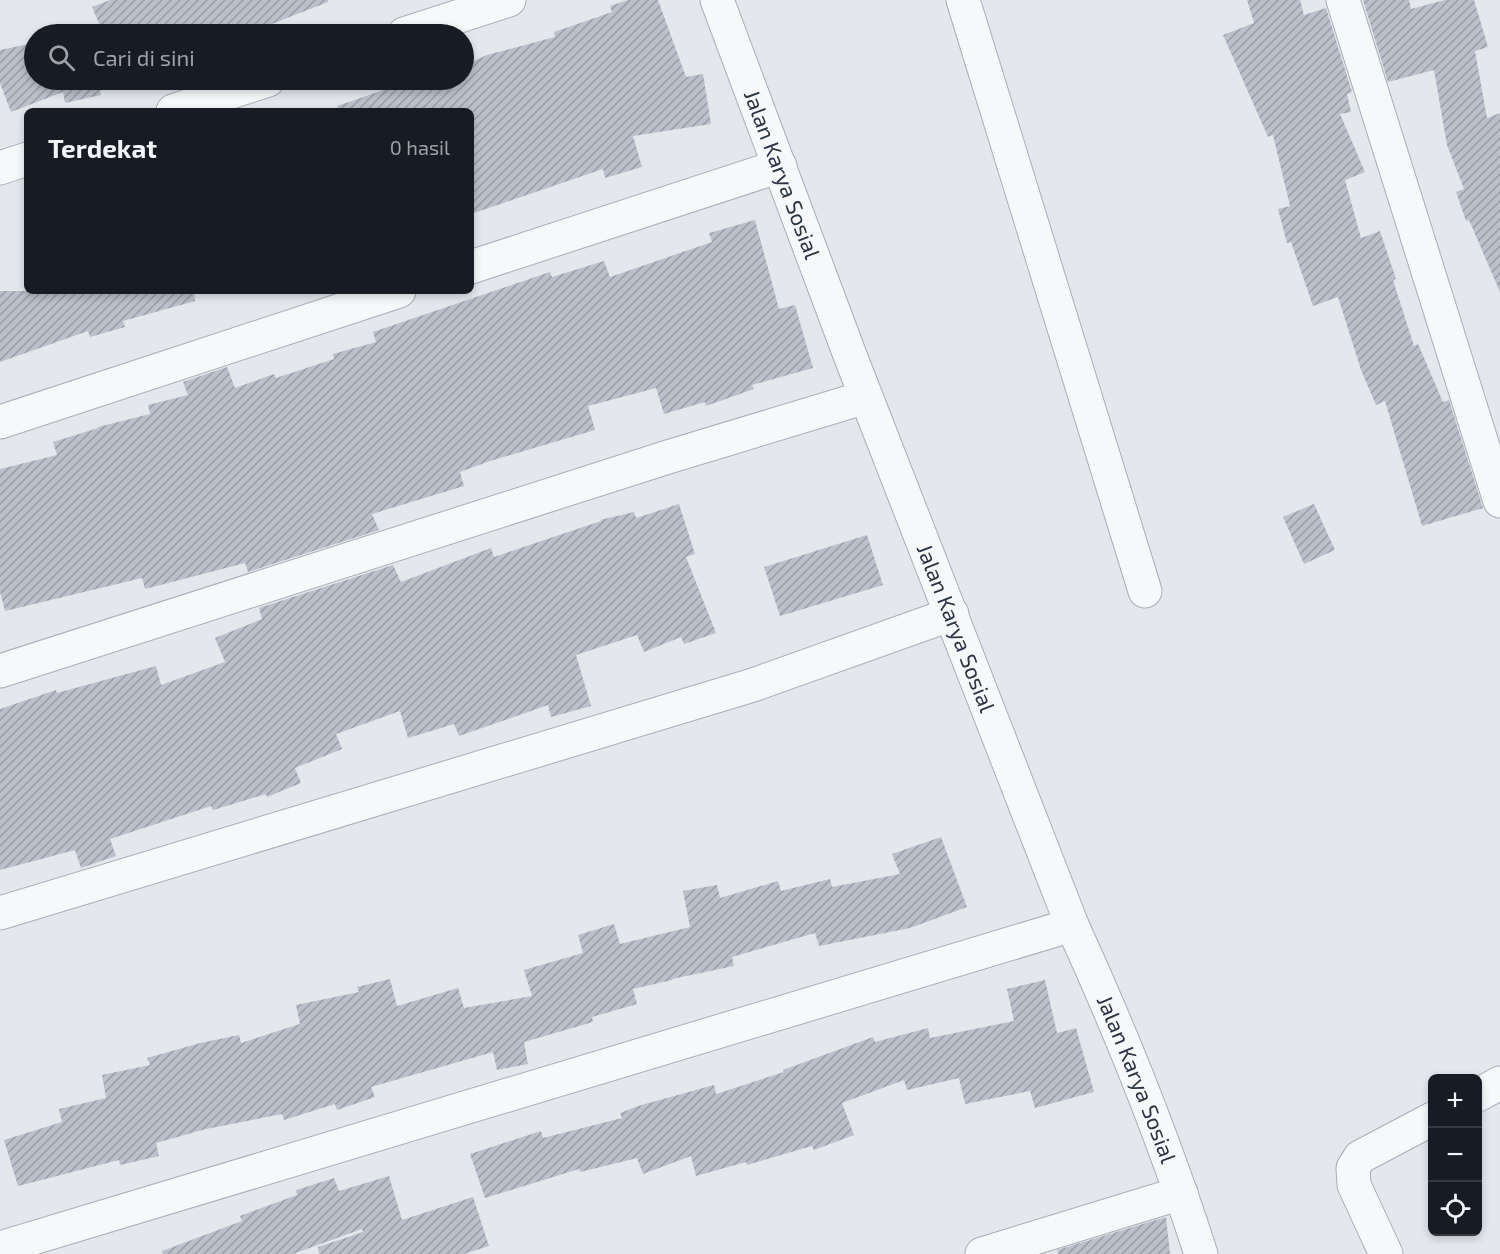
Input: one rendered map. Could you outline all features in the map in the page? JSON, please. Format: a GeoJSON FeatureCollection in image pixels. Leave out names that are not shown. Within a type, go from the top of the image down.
{"type":"FeatureCollection","features":[{"type":"Feature","properties":{"kind":"street"},"geometry":{"type":"LineString","coordinates":[[435,24],[508,0]]}},
{"type":"Feature","properties":{"kind":"street","name":"Jalan Karya Sosial"},"geometry":{"type":"LineString","coordinates":[[717,0],[866,397],[1072,925],[1101,988],[1182,1192],[1201,1254]]}},
{"type":"Feature","properties":{"kind":"street"},"geometry":{"type":"LineString","coordinates":[[963,0],[1146,591]]}},
{"type":"Feature","properties":{"kind":"street"},"geometry":{"type":"LineString","coordinates":[[1343,0],[1500,501]]}},
{"type":"Feature","properties":{"kind":"street"},"geometry":{"type":"LineString","coordinates":[[182,108],[237,90]]}},
{"type":"Feature","properties":{"kind":"street"},"geometry":{"type":"LineString","coordinates":[[0,168],[24,160]]}},
{"type":"Feature","properties":{"kind":"street"},"geometry":{"type":"LineString","coordinates":[[474,266],[780,166]]}},
{"type":"Feature","properties":{"kind":"street"},"geometry":{"type":"LineString","coordinates":[[0,422],[390,294]]}},
{"type":"Feature","properties":{"kind":"street"},"geometry":{"type":"LineString","coordinates":[[0,671],[668,457],[866,397]]}},
{"type":"Feature","properties":{"kind":"street"},"geometry":{"type":"LineString","coordinates":[[0,913],[753,685],[952,614]]}},
{"type":"Feature","properties":{"kind":"street"},"geometry":{"type":"LineString","coordinates":[[0,1248],[1072,925]]}},
{"type":"Feature","properties":{"kind":"street"},"geometry":{"type":"LineString","coordinates":[[1482,1093],[1500,1083]]}},
{"type":"Feature","properties":{"kind":"street"},"geometry":{"type":"LineString","coordinates":[[1386,1254],[1354,1185],[1353,1168],[1360,1157],[1428,1121]]}},
{"type":"Feature","properties":{"kind":"street"},"geometry":{"type":"LineString","coordinates":[[982,1254],[1182,1192]]}},
{"type":"Feature","properties":{"kind":"building"},"geometry":{"type":"Polygon","coordinates":[[[110,0],[328,0],[328,2],[272,24],[99,24],[92,7],[110,0]]]}},
{"type":"Feature","properties":{"kind":"building"},"geometry":{"type":"Polygon","coordinates":[[[628,0],[658,0],[686,77],[703,74],[711,124],[633,136],[642,167],[605,178],[603,169],[474,213],[474,108],[337,108],[337,106],[384,90],[474,90],[474,61],[555,37],[554,32],[612,12],[610,6],[628,0]]]}},
{"type":"Feature","properties":{"kind":"building"},"geometry":{"type":"Polygon","coordinates":[[[1247,0],[1300,0],[1304,15],[1326,8],[1352,92],[1347,94],[1351,112],[1340,114],[1365,172],[1345,180],[1361,238],[1380,231],[1414,346],[1418,344],[1443,402],[1449,400],[1483,508],[1422,526],[1385,401],[1376,405],[1361,370],[1338,297],[1313,306],[1291,242],[1287,243],[1278,209],[1290,206],[1273,135],[1268,137],[1223,35],[1254,23],[1247,0]]]}},
{"type":"Feature","properties":{"kind":"building"},"geometry":{"type":"Polygon","coordinates":[[[1363,0],[1409,0],[1411,9],[1445,0],[1474,0],[1488,47],[1475,51],[1487,118],[1500,113],[1500,292],[1469,220],[1466,221],[1456,192],[1464,189],[1447,145],[1434,70],[1388,82],[1363,0]]]}},
{"type":"Feature","properties":{"kind":"building"},"geometry":{"type":"Polygon","coordinates":[[[24,45],[24,90],[103,90],[100,91],[101,95],[65,103],[63,92],[11,112],[0,83],[0,50],[24,45]]]}},
{"type":"Feature","properties":{"kind":"building"},"geometry":{"type":"Polygon","coordinates":[[[755,220],[779,309],[795,305],[813,368],[752,385],[754,389],[706,406],[705,402],[664,414],[656,388],[588,406],[595,430],[460,472],[464,486],[372,514],[379,530],[248,572],[245,563],[145,589],[142,578],[5,611],[0,592],[0,469],[57,455],[53,442],[98,427],[150,414],[148,405],[188,395],[183,382],[227,367],[235,388],[274,374],[276,378],[334,359],[333,354],[376,342],[373,332],[550,272],[552,277],[604,261],[610,277],[712,242],[709,233],[755,220]]]}},
{"type":"Feature","properties":{"kind":"building"},"geometry":{"type":"Polygon","coordinates":[[[0,291],[24,291],[24,294],[194,294],[195,301],[123,321],[125,327],[90,337],[88,331],[0,362],[0,291]]]}},
{"type":"Feature","properties":{"kind":"building"},"geometry":{"type":"Polygon","coordinates":[[[679,504],[695,554],[686,557],[716,633],[684,644],[681,637],[644,652],[637,635],[576,655],[591,706],[551,717],[548,705],[459,736],[454,724],[408,738],[400,711],[336,734],[342,749],[295,768],[301,783],[267,797],[266,794],[213,810],[211,806],[110,839],[116,856],[81,868],[75,850],[0,870],[0,709],[56,690],[57,693],[156,666],[161,685],[225,662],[215,638],[262,619],[259,608],[393,565],[401,582],[491,548],[494,557],[600,520],[634,512],[636,518],[679,504]]]}},
{"type":"Feature","properties":{"kind":"building"},"geometry":{"type":"Polygon","coordinates":[[[1314,504],[1335,550],[1304,564],[1283,517],[1314,504]]]}},
{"type":"Feature","properties":{"kind":"building"},"geometry":{"type":"Polygon","coordinates":[[[867,535],[883,585],[780,616],[764,567],[867,535]]]}},
{"type":"Feature","properties":{"kind":"building"},"geometry":{"type":"Polygon","coordinates":[[[941,837],[967,907],[910,928],[819,946],[815,933],[732,957],[734,966],[633,989],[637,1004],[592,1017],[593,1022],[524,1042],[528,1064],[497,1070],[493,1052],[371,1087],[375,1097],[337,1110],[335,1104],[284,1120],[282,1114],[206,1129],[156,1143],[159,1156],[120,1165],[119,1160],[18,1186],[4,1140],[62,1122],[59,1109],[106,1098],[102,1075],[150,1065],[147,1058],[200,1043],[239,1035],[241,1043],[300,1024],[296,1005],[359,992],[357,987],[390,979],[397,1006],[458,988],[464,1008],[532,996],[524,970],[583,953],[578,935],[614,924],[620,944],[690,927],[683,891],[717,885],[720,898],[778,881],[781,891],[830,879],[832,887],[900,874],[892,854],[941,837]]]}},
{"type":"Feature","properties":{"kind":"building"},"geometry":{"type":"Polygon","coordinates":[[[1045,980],[1057,1033],[1076,1028],[1094,1092],[1035,1108],[1030,1091],[965,1104],[959,1078],[907,1090],[904,1080],[842,1103],[854,1135],[814,1150],[812,1146],[747,1165],[746,1162],[696,1176],[691,1156],[643,1174],[637,1158],[580,1172],[579,1169],[485,1198],[470,1154],[541,1131],[543,1138],[622,1118],[620,1113],[638,1106],[714,1085],[716,1094],[784,1072],[783,1070],[873,1037],[875,1042],[928,1028],[930,1038],[1014,1021],[1007,989],[1045,980]]]}},
{"type":"Feature","properties":{"kind":"building"},"geometry":{"type":"Polygon","coordinates":[[[389,1176],[402,1220],[473,1197],[489,1246],[464,1254],[319,1254],[318,1247],[363,1232],[362,1229],[293,1254],[163,1254],[162,1251],[242,1221],[240,1216],[297,1195],[296,1190],[334,1178],[339,1191],[389,1176]]]}},
{"type":"Feature","properties":{"kind":"building"},"geometry":{"type":"Polygon","coordinates":[[[1166,1217],[1170,1254],[1058,1254],[1057,1250],[1166,1217]]]}}]}
